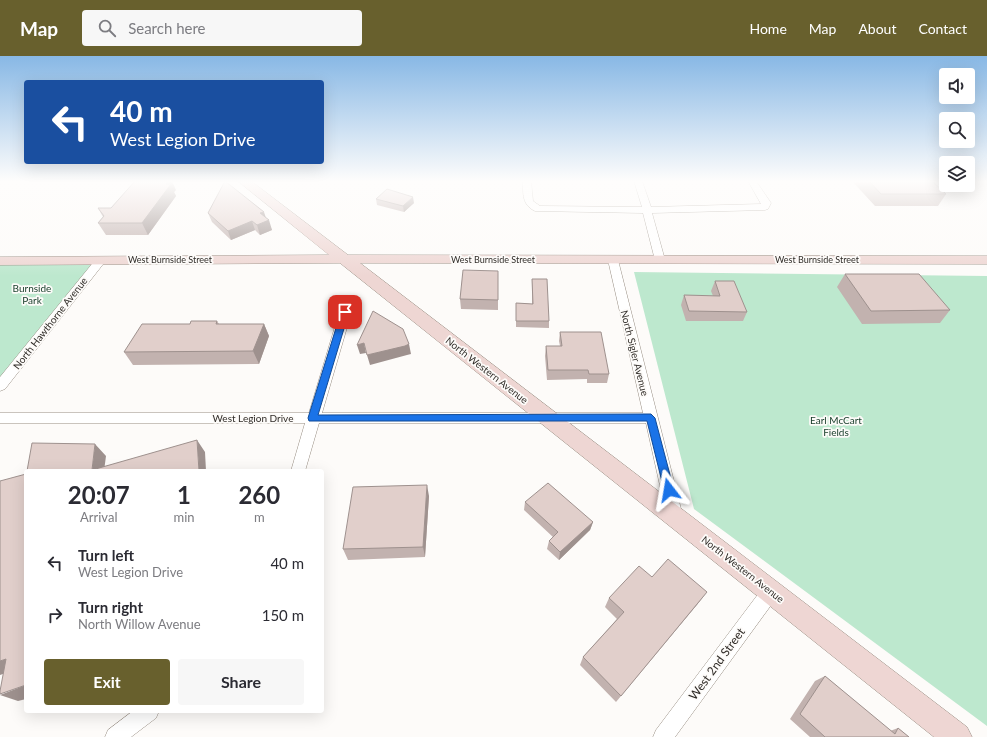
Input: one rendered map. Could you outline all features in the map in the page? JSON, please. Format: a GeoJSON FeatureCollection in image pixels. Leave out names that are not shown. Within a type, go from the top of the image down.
{"type":"FeatureCollection","features":[{"type":"Feature","properties":{"kind":"main road","name":"North Western Avenue"},"geometry":{"type":"LineString","coordinates":[[285,213],[957,737]]}},
{"type":"Feature","properties":{"kind":"main road"},"geometry":{"type":"LineString","coordinates":[[264,260],[283,258],[304,247],[306,240],[293,219]]}},
{"type":"Feature","properties":{"kind":"main road","name":"West Burnside Street"},"geometry":{"type":"LineString","coordinates":[[0,261],[345,259],[987,260]]}},
{"type":"Feature","properties":{"kind":"street"},"geometry":{"type":"LineString","coordinates":[[648,213],[660,260]]}},
{"type":"Feature","properties":{"kind":"street","name":"North Sigler Avenue"},"geometry":{"type":"LineString","coordinates":[[613,260],[675,516]]}},
{"type":"Feature","properties":{"kind":"street","name":"North Hawthorne Avenue"},"geometry":{"type":"LineString","coordinates":[[0,386],[100,261]]}},
{"type":"Feature","properties":{"kind":"street"},"geometry":{"type":"LineString","coordinates":[[299,469],[349,300]]}},
{"type":"Feature","properties":{"kind":"street","name":"West Legion Drive"},"geometry":{"type":"LineString","coordinates":[[0,418],[651,418]]}},
{"type":"Feature","properties":{"kind":"street","name":"West 2nd Street"},"geometry":{"type":"LineString","coordinates":[[663,737],[771,591]]}},
{"type":"Feature","properties":{"kind":"street"},"geometry":{"type":"LineString","coordinates":[[115,737],[146,713]]}},
{"type":"Feature","properties":{"kind":"green space","name":"Burnside Park"},"geometry":{"type":"Polygon","coordinates":[[[0,261],[100,261],[0,386],[0,261]]]}},
{"type":"Feature","properties":{"kind":"green space","name":"Earl McCart Fields"},"geometry":{"type":"Polygon","coordinates":[[[634,272],[987,276],[987,726],[694,509],[634,272]]]}},
{"type":"Feature","properties":{"kind":"building"},"geometry":{"type":"Polygon","coordinates":[[[102,213],[150,213],[142,223],[98,223],[104,216],[102,213]]]}},
{"type":"Feature","properties":{"kind":"building"},"geometry":{"type":"Polygon","coordinates":[[[208,213],[261,213],[269,220],[257,225],[252,221],[228,231],[208,213]]]}},
{"type":"Feature","properties":{"kind":"building"},"geometry":{"type":"Polygon","coordinates":[[[463,270],[498,271],[498,300],[460,299],[463,270]]]}},
{"type":"Feature","properties":{"kind":"building"},"geometry":{"type":"Polygon","coordinates":[[[845,274],[919,274],[950,310],[871,311],[845,274]]]}},
{"type":"Feature","properties":{"kind":"building"},"geometry":{"type":"Polygon","coordinates":[[[532,279],[547,279],[549,321],[516,321],[516,303],[533,304],[532,279]]]}},
{"type":"Feature","properties":{"kind":"building"},"geometry":{"type":"Polygon","coordinates":[[[715,281],[734,281],[747,312],[689,311],[684,295],[720,296],[715,281]]]}},
{"type":"Feature","properties":{"kind":"building"},"geometry":{"type":"Polygon","coordinates":[[[373,311],[403,329],[409,344],[367,355],[364,343],[357,345],[373,311]]]}},
{"type":"Feature","properties":{"kind":"building"},"geometry":{"type":"Polygon","coordinates":[[[191,321],[217,321],[216,324],[264,324],[253,351],[124,352],[142,324],[190,324],[191,321]]]}},
{"type":"Feature","properties":{"kind":"building"},"geometry":{"type":"Polygon","coordinates":[[[560,332],[601,332],[609,374],[589,374],[588,370],[548,370],[546,346],[562,346],[560,332]]]}},
{"type":"Feature","properties":{"kind":"building"},"geometry":{"type":"Polygon","coordinates":[[[197,440],[199,469],[96,469],[197,440]]]}},
{"type":"Feature","properties":{"kind":"building"},"geometry":{"type":"Polygon","coordinates":[[[32,443],[95,444],[92,469],[27,469],[32,443]]]}},
{"type":"Feature","properties":{"kind":"building"},"geometry":{"type":"Polygon","coordinates":[[[24,475],[24,686],[0,694],[6,659],[0,661],[0,481],[24,475]]]}},
{"type":"Feature","properties":{"kind":"building"},"geometry":{"type":"Polygon","coordinates":[[[548,483],[593,522],[560,552],[549,541],[558,532],[525,502],[548,483]]]}},
{"type":"Feature","properties":{"kind":"building"},"geometry":{"type":"Polygon","coordinates":[[[427,485],[423,547],[343,549],[353,487],[427,485]]]}},
{"type":"Feature","properties":{"kind":"building"},"geometry":{"type":"Polygon","coordinates":[[[668,559],[707,592],[621,696],[583,657],[624,612],[609,598],[639,566],[652,577],[668,559]]]}},
{"type":"Feature","properties":{"kind":"building"},"geometry":{"type":"Polygon","coordinates":[[[825,676],[895,734],[898,728],[909,737],[825,737],[800,714],[825,676]]]}},
{"type":"Feature","properties":{"kind":"route"},"geometry":{"type":"LineString","coordinates":[[345,312],[313,418],[651,418],[669,490]]}}]}
